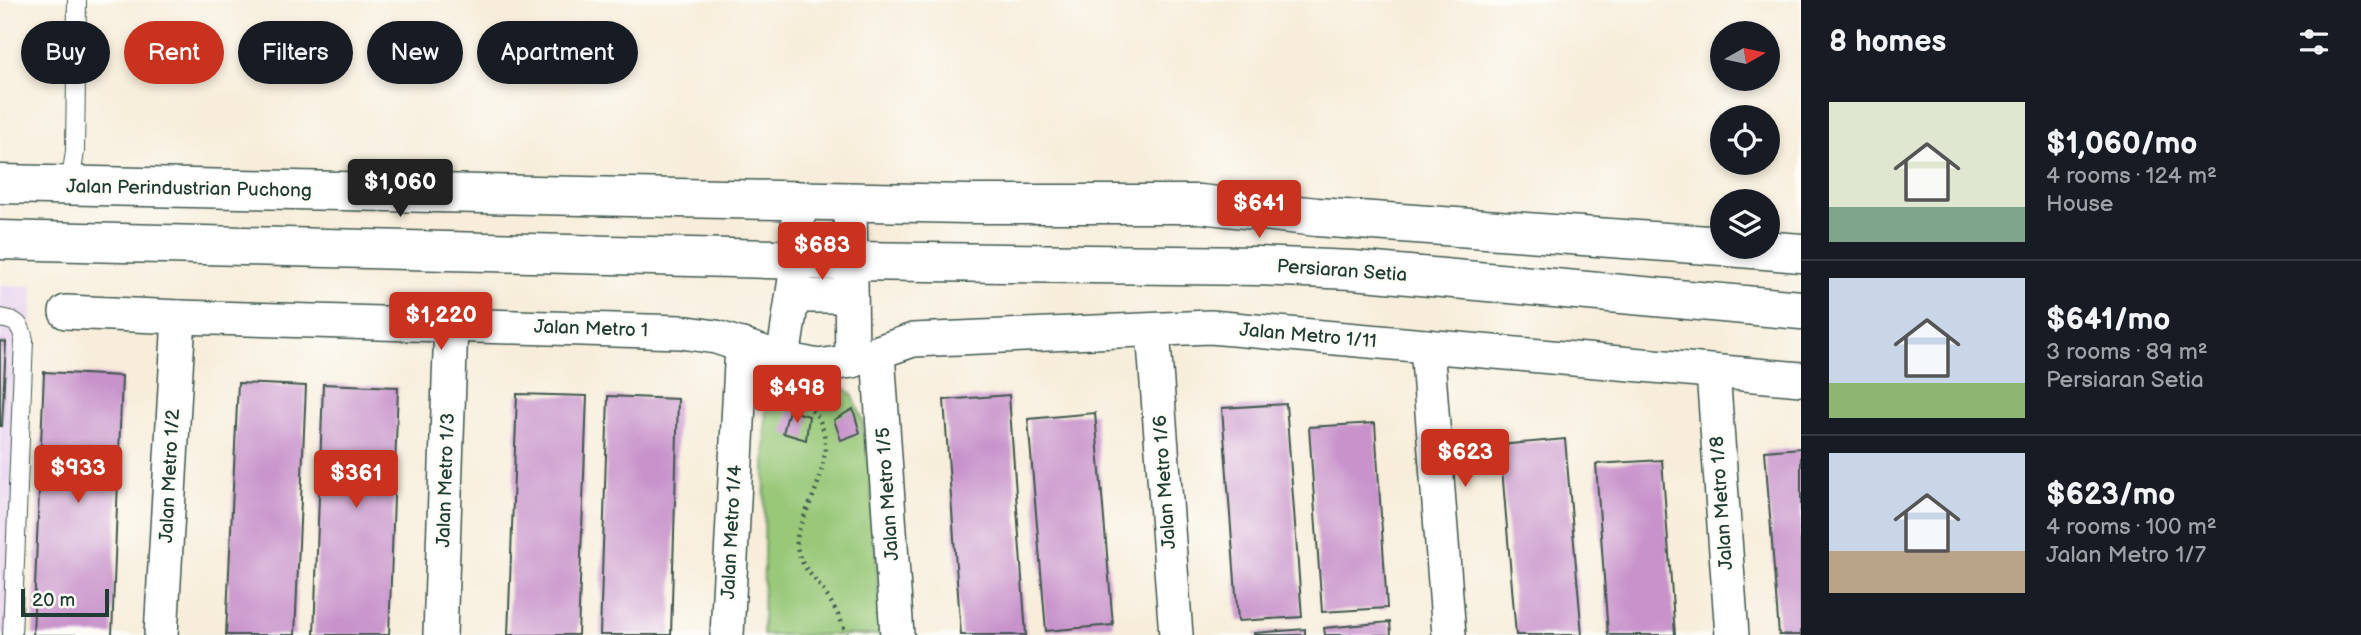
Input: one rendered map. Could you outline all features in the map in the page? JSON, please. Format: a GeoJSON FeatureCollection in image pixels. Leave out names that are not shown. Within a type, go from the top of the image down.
{"type":"FeatureCollection","features":[{"type":"Feature","properties":{"kind":"street","name":"Jalan Perindustrian Puchong"},"geometry":{"type":"LineString","coordinates":[[0,184],[799,201]]}},
{"type":"Feature","properties":{"kind":"street"},"geometry":{"type":"LineString","coordinates":[[783,359],[798,259],[799,201],[1200,204],[1317,217],[1710,245]]}},
{"type":"Feature","properties":{"kind":"street","name":"Jalan Metro 1/5"},"geometry":{"type":"LineString","coordinates":[[850,202],[850,279],[865,357],[897,635]]}},
{"type":"Feature","properties":{"kind":"street"},"geometry":{"type":"LineString","coordinates":[[0,240],[798,259]]}},
{"type":"Feature","properties":{"kind":"street"},"geometry":{"type":"LineString","coordinates":[[1780,251],[1801,253]]}},
{"type":"Feature","properties":{"kind":"street","name":"Persiaran Setia"},"geometry":{"type":"LineString","coordinates":[[798,259],[850,279],[1149,263],[1353,270],[1801,310]]}},
{"type":"Feature","properties":{"kind":"street"},"geometry":{"type":"LineString","coordinates":[[793,296],[850,279]]}},
{"type":"Feature","properties":{"kind":"street","name":"Jalan Metro 1"},"geometry":{"type":"LineString","coordinates":[[66,312],[681,332],[716,337],[783,359],[818,366]]}},
{"type":"Feature","properties":{"kind":"street","name":"Jalan Metro 1/2"},"geometry":{"type":"LineString","coordinates":[[161,635],[179,317]]}},
{"type":"Feature","properties":{"kind":"street","name":"Jalan Metro 1/3"},"geometry":{"type":"LineString","coordinates":[[440,635],[451,325]]}},
{"type":"Feature","properties":{"kind":"street","name":"Jalan Metro 1/11"},"geometry":{"type":"LineString","coordinates":[[818,366],[865,357],[913,340],[1210,327],[1801,379]]}},
{"type":"Feature","properties":{"kind":"street","name":"Jalan Metro 1/6"},"geometry":{"type":"LineString","coordinates":[[1153,330],[1176,635]]}},
{"type":"Feature","properties":{"kind":"street","name":"Jalan Metro 1/4"},"geometry":{"type":"LineString","coordinates":[[727,635],[743,345]]}},
{"type":"Feature","properties":{"kind":"street"},"geometry":{"type":"LineString","coordinates":[[1427,346],[1449,635]]}},
{"type":"Feature","properties":{"kind":"street","name":"Jalan Metro 1/8"},"geometry":{"type":"LineString","coordinates":[[1713,372],[1732,635]]}},
{"type":"Feature","properties":{"kind":"lane"},"geometry":{"type":"LineString","coordinates":[[71,186],[75,151],[77,0]]}},
{"type":"Feature","properties":{"kind":"lane"},"geometry":{"type":"LineString","coordinates":[[0,318],[13,320],[22,327],[24,340],[12,635]]}},
{"type":"Feature","properties":{"kind":"path"},"geometry":{"type":"LineString","coordinates":[[802,400],[817,417],[825,445],[815,491],[797,531],[798,552],[808,573],[823,590],[841,620],[847,635]]}},
{"type":"Feature","properties":{"kind":"shaded area"},"geometry":{"type":"Polygon","coordinates":[[[0,286],[33,286],[18,635],[0,635],[0,286]]]}},
{"type":"Feature","properties":{"kind":"green space"},"geometry":{"type":"Polygon","coordinates":[[[794,371],[828,375],[852,394],[863,421],[882,635],[763,635],[766,396],[775,375],[794,371]]]}},
{"type":"Feature","properties":{"kind":"building"},"geometry":{"type":"Polygon","coordinates":[[[0,341],[6,342],[2,426],[0,426],[0,341]]]}},
{"type":"Feature","properties":{"kind":"building"},"geometry":{"type":"Polygon","coordinates":[[[44,372],[122,376],[112,635],[33,635],[44,372]]]}},
{"type":"Feature","properties":{"kind":"building"},"geometry":{"type":"Polygon","coordinates":[[[238,383],[306,386],[295,635],[226,635],[238,383]]]}},
{"type":"Feature","properties":{"kind":"building"},"geometry":{"type":"Polygon","coordinates":[[[323,384],[398,387],[389,635],[314,635],[323,384]]]}},
{"type":"Feature","properties":{"kind":"building"},"geometry":{"type":"Polygon","coordinates":[[[517,394],[587,396],[578,635],[508,635],[517,394]]]}},
{"type":"Feature","properties":{"kind":"building"},"geometry":{"type":"Polygon","coordinates":[[[1009,395],[1026,635],[961,635],[944,400],[1009,395]]]}},
{"type":"Feature","properties":{"kind":"building"},"geometry":{"type":"Polygon","coordinates":[[[608,396],[678,399],[671,635],[600,635],[608,396]]]}},
{"type":"Feature","properties":{"kind":"building"},"geometry":{"type":"Polygon","coordinates":[[[1286,404],[1302,617],[1238,621],[1222,408],[1286,404]]]}},
{"type":"Feature","properties":{"kind":"building"},"geometry":{"type":"Polygon","coordinates":[[[853,409],[860,433],[841,440],[834,420],[853,409]]]}},
{"type":"Feature","properties":{"kind":"building"},"geometry":{"type":"Polygon","coordinates":[[[789,410],[809,416],[806,440],[783,433],[789,410]]]}},
{"type":"Feature","properties":{"kind":"building"},"geometry":{"type":"Polygon","coordinates":[[[1095,413],[1113,625],[1046,631],[1028,419],[1095,413]]]}},
{"type":"Feature","properties":{"kind":"building"},"geometry":{"type":"Polygon","coordinates":[[[1375,423],[1387,608],[1322,612],[1309,427],[1375,423]]]}},
{"type":"Feature","properties":{"kind":"building"},"geometry":{"type":"Polygon","coordinates":[[[1565,439],[1582,635],[1516,635],[1500,445],[1565,439]]]}},
{"type":"Feature","properties":{"kind":"building"},"geometry":{"type":"Polygon","coordinates":[[[1801,448],[1801,635],[1779,635],[1765,451],[1801,448]]]}},
{"type":"Feature","properties":{"kind":"building"},"geometry":{"type":"Polygon","coordinates":[[[1662,460],[1675,635],[1608,635],[1596,464],[1662,460]]]}},
{"type":"Feature","properties":{"kind":"building"},"geometry":{"type":"Polygon","coordinates":[[[1390,622],[1391,635],[1325,635],[1324,628],[1390,622]]]}},
{"type":"Feature","properties":{"kind":"building"},"geometry":{"type":"Polygon","coordinates":[[[1305,629],[1305,635],[1254,635],[1254,633],[1305,629]]]}}]}
